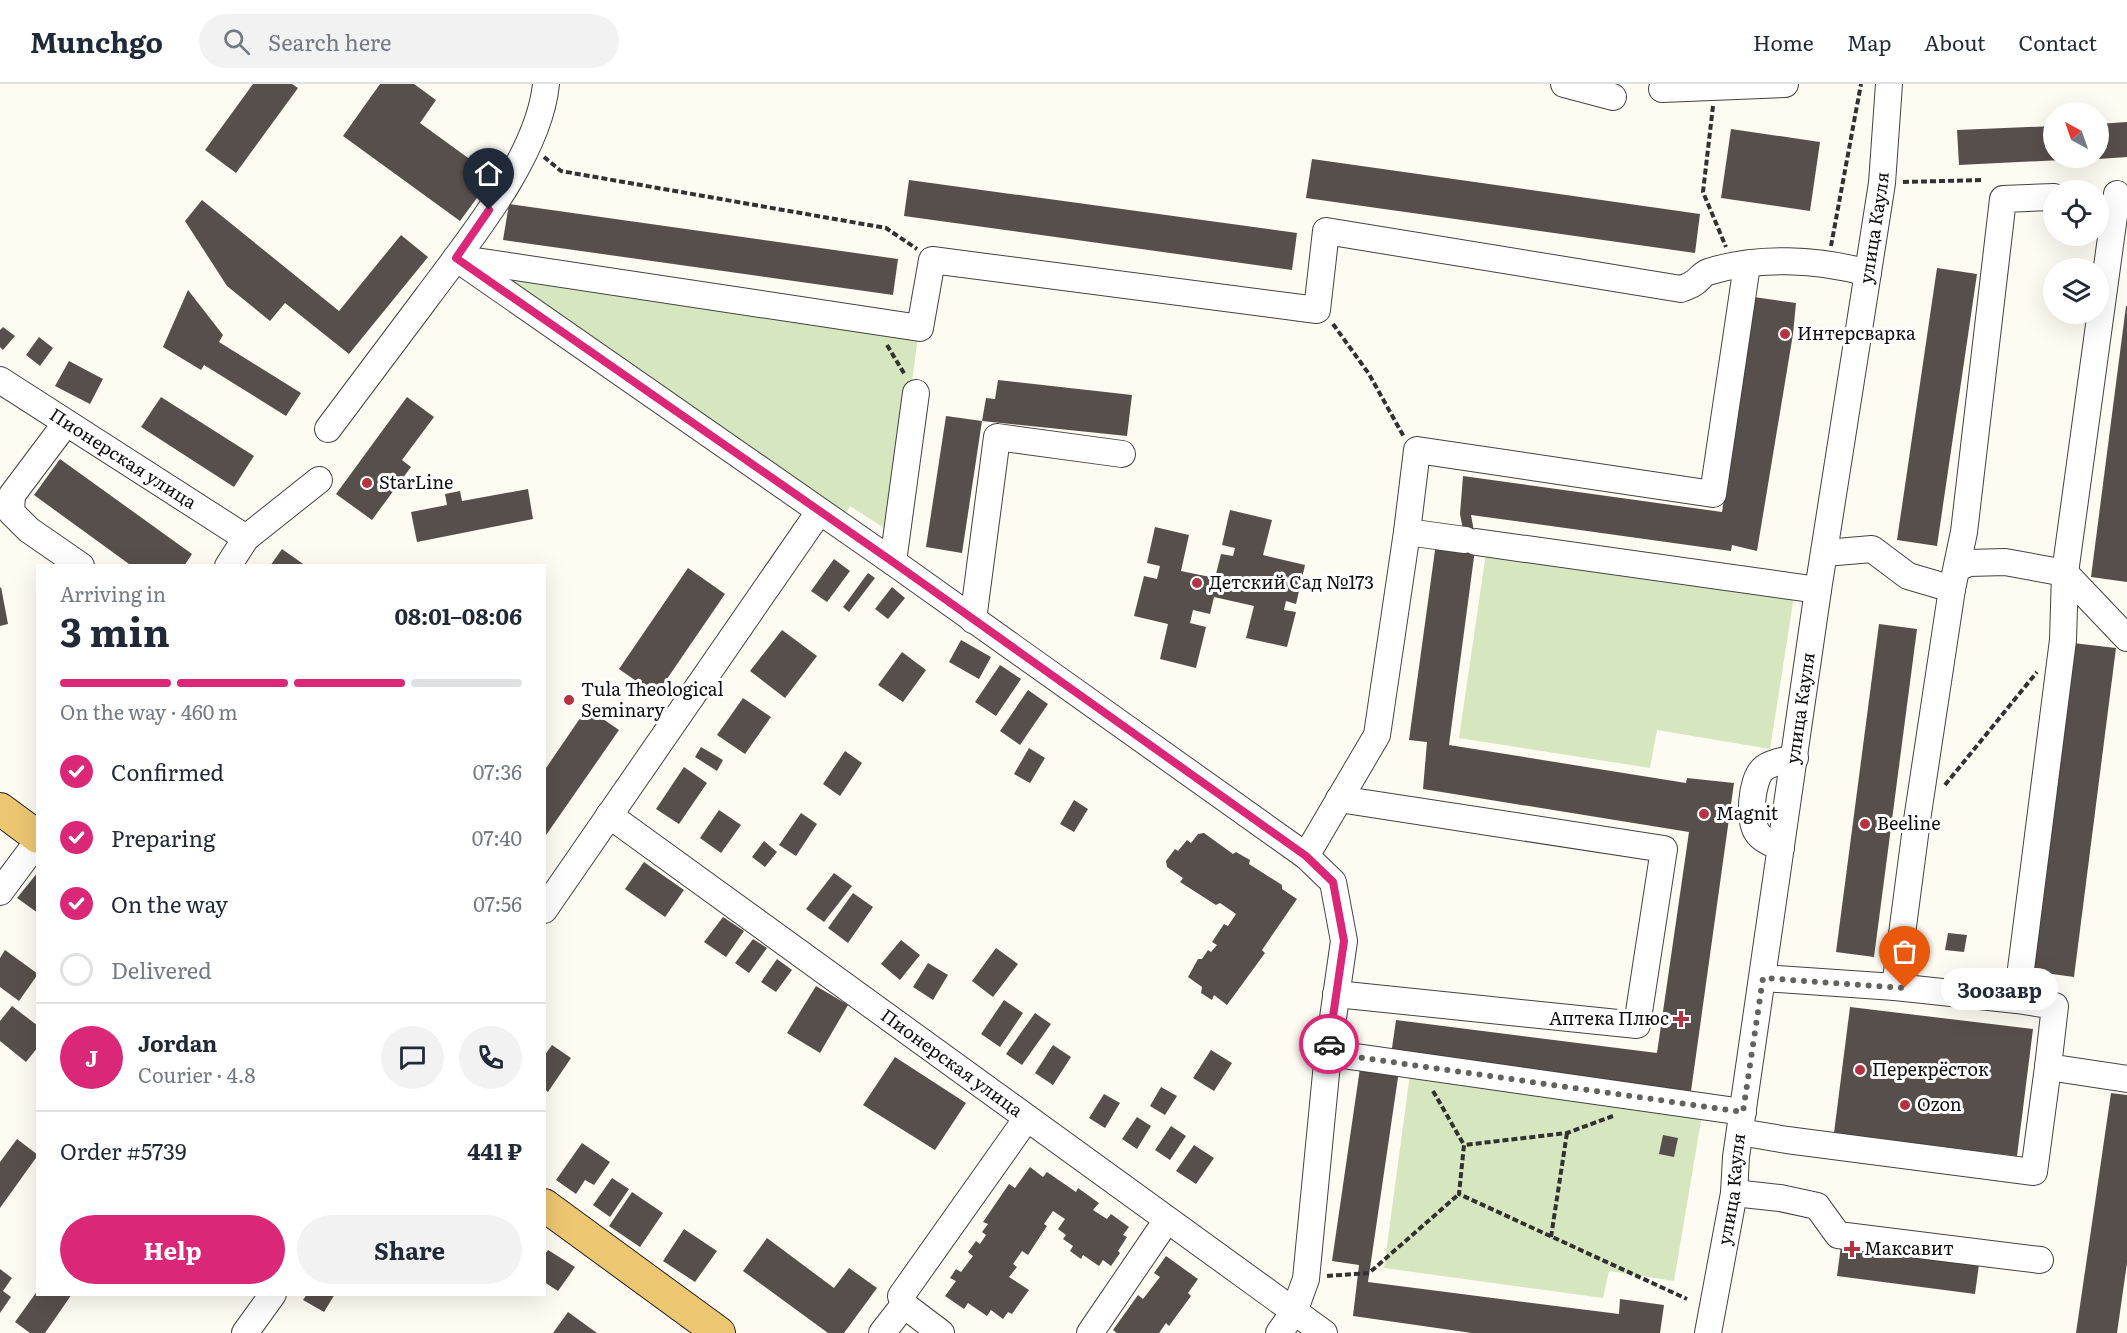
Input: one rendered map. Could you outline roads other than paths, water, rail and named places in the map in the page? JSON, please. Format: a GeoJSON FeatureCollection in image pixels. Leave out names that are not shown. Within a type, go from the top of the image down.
{"type":"FeatureCollection","features":[{"type":"Feature","properties":{"kind":"main road"},"geometry":{"type":"LineString","coordinates":[[0,809],[36,837]]}},
{"type":"Feature","properties":{"kind":"main road"},"geometry":{"type":"LineString","coordinates":[[546,1206],[719,1333]]}},
{"type":"Feature","properties":{"kind":"street"},"geometry":{"type":"LineString","coordinates":[[328,429],[456,258],[502,192],[529,144],[544,101],[546,84]]}},
{"type":"Feature","properties":{"kind":"street"},"geometry":{"type":"LineString","coordinates":[[1564,84],[1613,97]]}},
{"type":"Feature","properties":{"kind":"street"},"geometry":{"type":"LineString","coordinates":[[1662,89],[1785,84]]}},
{"type":"Feature","properties":{"kind":"street","name":"улица Кауля"},"geometry":{"type":"LineString","coordinates":[[1708,1333],[1734,1193],[1742,1122],[1818,590],[1882,183],[1889,84]]}},
{"type":"Feature","properties":{"kind":"street"},"geometry":{"type":"LineString","coordinates":[[2017,1000],[2063,640],[2065,573],[2114,194]]}},
{"type":"Feature","properties":{"kind":"street"},"geometry":{"type":"LineString","coordinates":[[1895,987],[1917,820],[1965,520],[2003,199],[2043,197]]}},
{"type":"Feature","properties":{"kind":"street"},"geometry":{"type":"LineString","coordinates":[[456,258],[920,328],[932,260],[1317,310],[1326,231],[1681,289],[1693,284],[1706,273],[1741,266],[1799,261],[1868,273]]}},
{"type":"Feature","properties":{"kind":"street"},"geometry":{"type":"LineString","coordinates":[[456,258],[819,513],[893,562],[1306,856],[1333,882],[1344,941],[1328,1053],[1306,1279],[1294,1312],[1279,1333]]}},
{"type":"Feature","properties":{"kind":"street"},"geometry":{"type":"LineString","coordinates":[[1306,856],[1377,735],[1417,450],[1713,494],[1741,266]]}},
{"type":"Feature","properties":{"kind":"street","name":"Пионерская улица"},"geometry":{"type":"LineString","coordinates":[[0,380],[246,538]]}},
{"type":"Feature","properties":{"kind":"street"},"geometry":{"type":"LineString","coordinates":[[893,562],[916,393]]}},
{"type":"Feature","properties":{"kind":"street"},"geometry":{"type":"LineString","coordinates":[[66,423],[12,495],[11,513],[29,530],[78,564]]}},
{"type":"Feature","properties":{"kind":"street"},"geometry":{"type":"LineString","coordinates":[[973,620],[997,437],[1122,454]]}},
{"type":"Feature","properties":{"kind":"street"},"geometry":{"type":"LineString","coordinates":[[229,564],[246,538],[319,480]]}},
{"type":"Feature","properties":{"kind":"street"},"geometry":{"type":"LineString","coordinates":[[549,896],[609,815],[819,513]]}},
{"type":"Feature","properties":{"kind":"street"},"geometry":{"type":"LineString","coordinates":[[1407,532],[1818,590]]}},
{"type":"Feature","properties":{"kind":"street"},"geometry":{"type":"LineString","coordinates":[[1824,553],[1872,549],[1908,576],[1954,579],[1970,563],[2005,562],[2065,573],[2127,638]]}},
{"type":"Feature","properties":{"kind":"street"},"geometry":{"type":"LineString","coordinates":[[1781,848],[1760,837],[1753,825],[1751,813],[1758,776],[1765,767],[1794,758]]}},
{"type":"Feature","properties":{"kind":"street"},"geometry":{"type":"LineString","coordinates":[[1336,994],[1637,1025],[1664,849],[1339,799]]}},
{"type":"Feature","properties":{"kind":"street","name":"Пионерская улица"},"geometry":{"type":"LineString","coordinates":[[609,815],[1324,1333]]}},
{"type":"Feature","properties":{"kind":"street"},"geometry":{"type":"LineString","coordinates":[[0,892],[36,842]]}},
{"type":"Feature","properties":{"kind":"street"},"geometry":{"type":"LineString","coordinates":[[1328,1053],[1419,1066],[1742,1122],[1787,1140],[2034,1172],[2055,1006],[1895,987],[1763,978]]}},
{"type":"Feature","properties":{"kind":"street"},"geometry":{"type":"LineString","coordinates":[[2048,1067],[2127,1079]]}},
{"type":"Feature","properties":{"kind":"street"},"geometry":{"type":"LineString","coordinates":[[941,1333],[904,1305],[902,1296],[1026,1118]]}},
{"type":"Feature","properties":{"kind":"street"},"geometry":{"type":"LineString","coordinates":[[1734,1193],[1780,1198],[1817,1206],[1838,1235],[2040,1260]]}},
{"type":"Feature","properties":{"kind":"street"},"geometry":{"type":"LineString","coordinates":[[1089,1333],[1167,1220]]}},
{"type":"Feature","properties":{"kind":"street"},"geometry":{"type":"LineString","coordinates":[[245,1333],[272,1296]]}},
{"type":"Feature","properties":{"kind":"street"},"geometry":{"type":"LineString","coordinates":[[882,1333],[904,1305]]}},
{"type":"Feature","properties":{"kind":"place","name":"Интерсварка"},"geometry":{"type":"Point","coordinates":[1785,334]}},
{"type":"Feature","properties":{"kind":"place","name":"StarLine"},"geometry":{"type":"Point","coordinates":[367,483]}},
{"type":"Feature","properties":{"kind":"place","name":"Детский Сад №173"},"geometry":{"type":"Point","coordinates":[1197,583]}},
{"type":"Feature","properties":{"kind":"place","name":"Tula Theological Seminary"},"geometry":{"type":"Point","coordinates":[569,700]}},
{"type":"Feature","properties":{"kind":"place","name":"Magnit"},"geometry":{"type":"Point","coordinates":[1704,814]}},
{"type":"Feature","properties":{"kind":"place","name":"Beeline"},"geometry":{"type":"Point","coordinates":[1865,824]}},
{"type":"Feature","properties":{"kind":"place","name":"Зоозавр"},"geometry":{"type":"Point","coordinates":[1905,988]}},
{"type":"Feature","properties":{"kind":"place","name":"Аптека Плюс"},"geometry":{"type":"Point","coordinates":[1681,1019]}},
{"type":"Feature","properties":{"kind":"place","name":"Перекрёсток"},"geometry":{"type":"Point","coordinates":[1860,1070]}},
{"type":"Feature","properties":{"kind":"place","name":"Ozon"},"geometry":{"type":"Point","coordinates":[1905,1105]}},
{"type":"Feature","properties":{"kind":"place","name":"Максавит"},"geometry":{"type":"Point","coordinates":[1852,1249]}}]}
